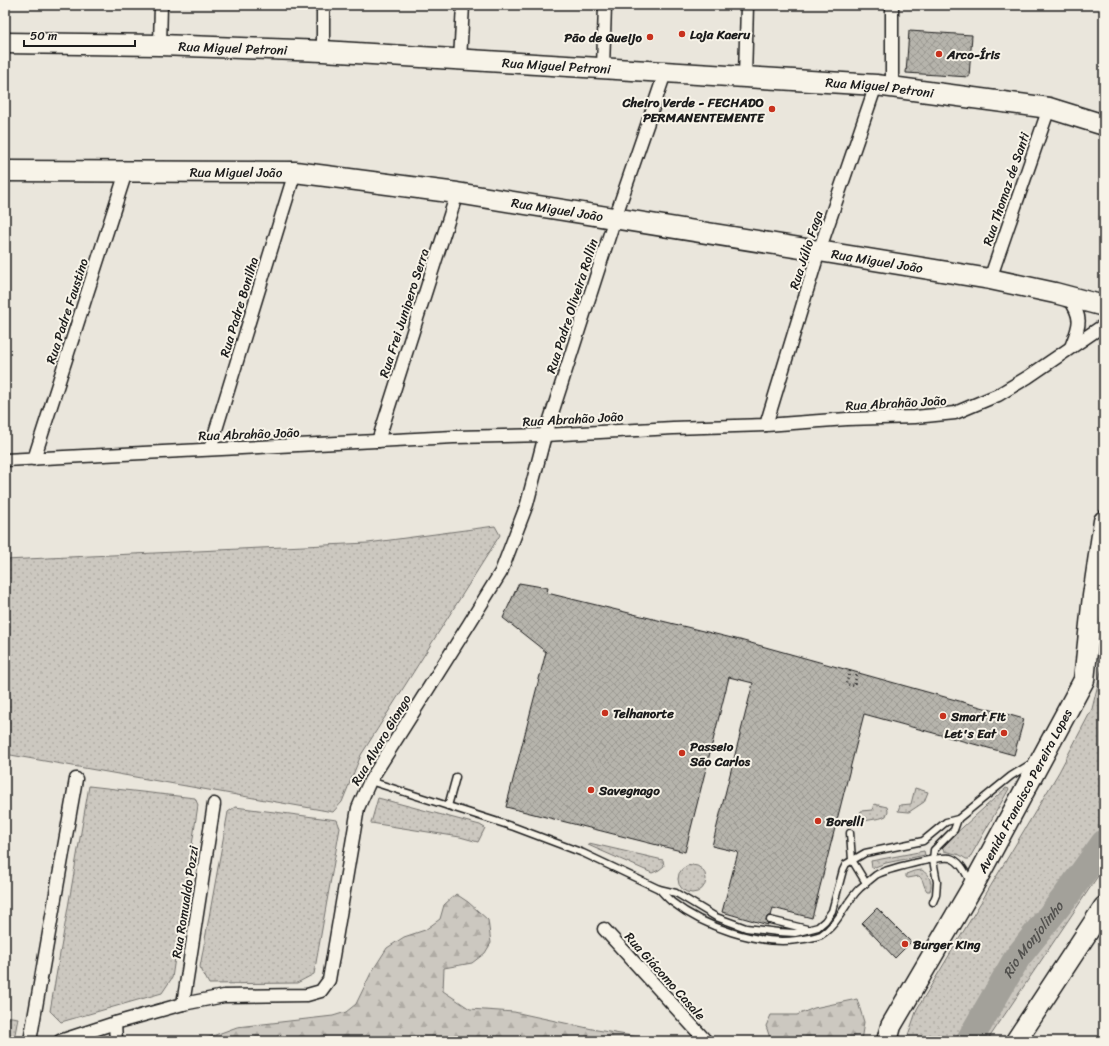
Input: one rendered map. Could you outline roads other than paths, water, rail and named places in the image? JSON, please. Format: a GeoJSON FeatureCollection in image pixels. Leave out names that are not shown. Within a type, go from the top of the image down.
{"type":"FeatureCollection","features":[{"type":"Feature","properties":{"kind":"main road","name":"Rua Miguel Petroni"},"geometry":{"type":"LineString","coordinates":[[5,43],[160,45],[323,51],[884,86],[1049,108],[1104,125]]}},
{"type":"Feature","properties":{"kind":"main road","name":"Rua Miguel João"},"geometry":{"type":"LineString","coordinates":[[5,171],[295,172],[457,193],[990,279],[1055,293],[1069,298],[1104,306]]}},
{"type":"Feature","properties":{"kind":"main road","name":"Avenida Francisco Pereira Lopes"},"geometry":{"type":"LineString","coordinates":[[887,1041],[891,1026],[973,886],[1084,680],[1099,592],[1104,521]]}},
{"type":"Feature","properties":{"kind":"main road"},"geometry":{"type":"LineString","coordinates":[[1016,1041],[1098,928],[1104,907]]}},
{"type":"Feature","properties":{"kind":"street"},"geometry":{"type":"LineString","coordinates":[[160,45],[161,5]]}},
{"type":"Feature","properties":{"kind":"street"},"geometry":{"type":"LineString","coordinates":[[323,5],[323,51]]}},
{"type":"Feature","properties":{"kind":"street"},"geometry":{"type":"LineString","coordinates":[[460,60],[463,5]]}},
{"type":"Feature","properties":{"kind":"street"},"geometry":{"type":"LineString","coordinates":[[603,68],[605,5]]}},
{"type":"Feature","properties":{"kind":"street"},"geometry":{"type":"LineString","coordinates":[[745,77],[747,5]]}},
{"type":"Feature","properties":{"kind":"street","name":"Rua Júlio Faga"},"geometry":{"type":"LineString","coordinates":[[766,425],[819,251],[884,86],[892,5]]}},
{"type":"Feature","properties":{"kind":"street","name":"Rua Padre Oliveira Rollin"},"geometry":{"type":"LineString","coordinates":[[545,435],[615,218],[665,73]]}},
{"type":"Feature","properties":{"kind":"street","name":"Rua Thomaz de Santi"},"geometry":{"type":"LineString","coordinates":[[990,279],[1049,108]]}},
{"type":"Feature","properties":{"kind":"street","name":"Rua Padre Faustino"},"geometry":{"type":"LineString","coordinates":[[34,459],[126,172]]}},
{"type":"Feature","properties":{"kind":"street","name":"Rua Padre Bonilha"},"geometry":{"type":"LineString","coordinates":[[210,449],[295,172]]}},
{"type":"Feature","properties":{"kind":"street","name":"Rua Frei Junipero Serra"},"geometry":{"type":"LineString","coordinates":[[378,441],[457,193]]}},
{"type":"Feature","properties":{"kind":"street"},"geometry":{"type":"LineString","coordinates":[[1069,298],[1079,319],[1078,330],[1071,347]]}},
{"type":"Feature","properties":{"kind":"street","name":"Rua Abrahão João"},"geometry":{"type":"LineString","coordinates":[[5,460],[454,437],[545,435],[673,428],[766,425],[915,417],[955,413],[998,395],[1028,378],[1104,325]]}},
{"type":"Feature","properties":{"kind":"street","name":"Rua Alvaro Giongo"},"geometry":{"type":"LineString","coordinates":[[60,1041],[115,1023],[183,1004],[224,996],[307,996],[321,991],[329,980],[358,808],[370,781],[501,572],[527,504],[545,435]]}},
{"type":"Feature","properties":{"kind":"street"},"geometry":{"type":"LineString","coordinates":[[30,1041],[76,779]]}},
{"type":"Feature","properties":{"kind":"street","name":"Rua Romualdo Pozzi"},"geometry":{"type":"LineString","coordinates":[[183,1004],[214,804]]}},
{"type":"Feature","properties":{"kind":"street","name":"Rua Giácomo Casale"},"geometry":{"type":"LineString","coordinates":[[604,929],[706,1041]]}},
{"type":"Feature","properties":{"kind":"street"},"geometry":{"type":"LineString","coordinates":[[115,1023],[116,1041]]}},
{"type":"Feature","properties":{"kind":"lane"},"geometry":{"type":"LineString","coordinates":[[370,781],[514,827],[583,853],[659,889],[676,893],[716,917],[746,928],[795,933],[818,927],[825,921],[832,911],[846,864],[865,853],[923,841],[946,822],[958,819],[1011,776],[1044,756]]}},
{"type":"Feature","properties":{"kind":"lane"},"geometry":{"type":"LineString","coordinates":[[448,806],[456,777]]}},
{"type":"Feature","properties":{"kind":"lane"},"geometry":{"type":"LineString","coordinates":[[933,902],[936,895],[937,882],[933,860],[934,850],[954,830],[958,819]]}},
{"type":"Feature","properties":{"kind":"lane"},"geometry":{"type":"LineString","coordinates":[[850,833],[852,860],[866,883]]}},
{"type":"Feature","properties":{"kind":"lane"},"geometry":{"type":"LineString","coordinates":[[659,889],[672,902],[711,924],[740,935],[774,941],[790,941],[820,935],[832,926],[858,889],[877,875],[890,869],[933,860],[951,858],[961,865],[973,886]]}},
{"type":"Feature","properties":{"kind":"lane"},"geometry":{"type":"LineString","coordinates":[[770,920],[809,930]]}},
{"type":"Feature","properties":{"kind":"waterway","name":"Rio Monjolinho"},"geometry":{"type":"LineString","coordinates":[[969,1041],[1017,958],[1066,896],[1104,843]]}},
{"type":"Feature","properties":{"kind":"place","name":"Loja Kaeru"},"geometry":{"type":"Point","coordinates":[682,34]}},
{"type":"Feature","properties":{"kind":"place","name":"Pão de Queijo"},"geometry":{"type":"Point","coordinates":[650,37]}},
{"type":"Feature","properties":{"kind":"place","name":"Arco-Íris"},"geometry":{"type":"Point","coordinates":[939,54]}},
{"type":"Feature","properties":{"kind":"place","name":"Cheiro Verde - FECHADO PERMANENTEMENTE"},"geometry":{"type":"Point","coordinates":[772,109]}},
{"type":"Feature","properties":{"kind":"place","name":"Telhanorte"},"geometry":{"type":"Point","coordinates":[605,713]}},
{"type":"Feature","properties":{"kind":"place","name":"Smart Fit"},"geometry":{"type":"Point","coordinates":[943,716]}},
{"type":"Feature","properties":{"kind":"place","name":"Let's Eat"},"geometry":{"type":"Point","coordinates":[1004,733]}},
{"type":"Feature","properties":{"kind":"place","name":"Passeio São Carlos"},"geometry":{"type":"Point","coordinates":[682,753]}},
{"type":"Feature","properties":{"kind":"place","name":"Savegnago"},"geometry":{"type":"Point","coordinates":[591,790]}},
{"type":"Feature","properties":{"kind":"place","name":"Borelli"},"geometry":{"type":"Point","coordinates":[818,821]}},
{"type":"Feature","properties":{"kind":"place","name":"Burger King"},"geometry":{"type":"Point","coordinates":[905,944]}}]}
